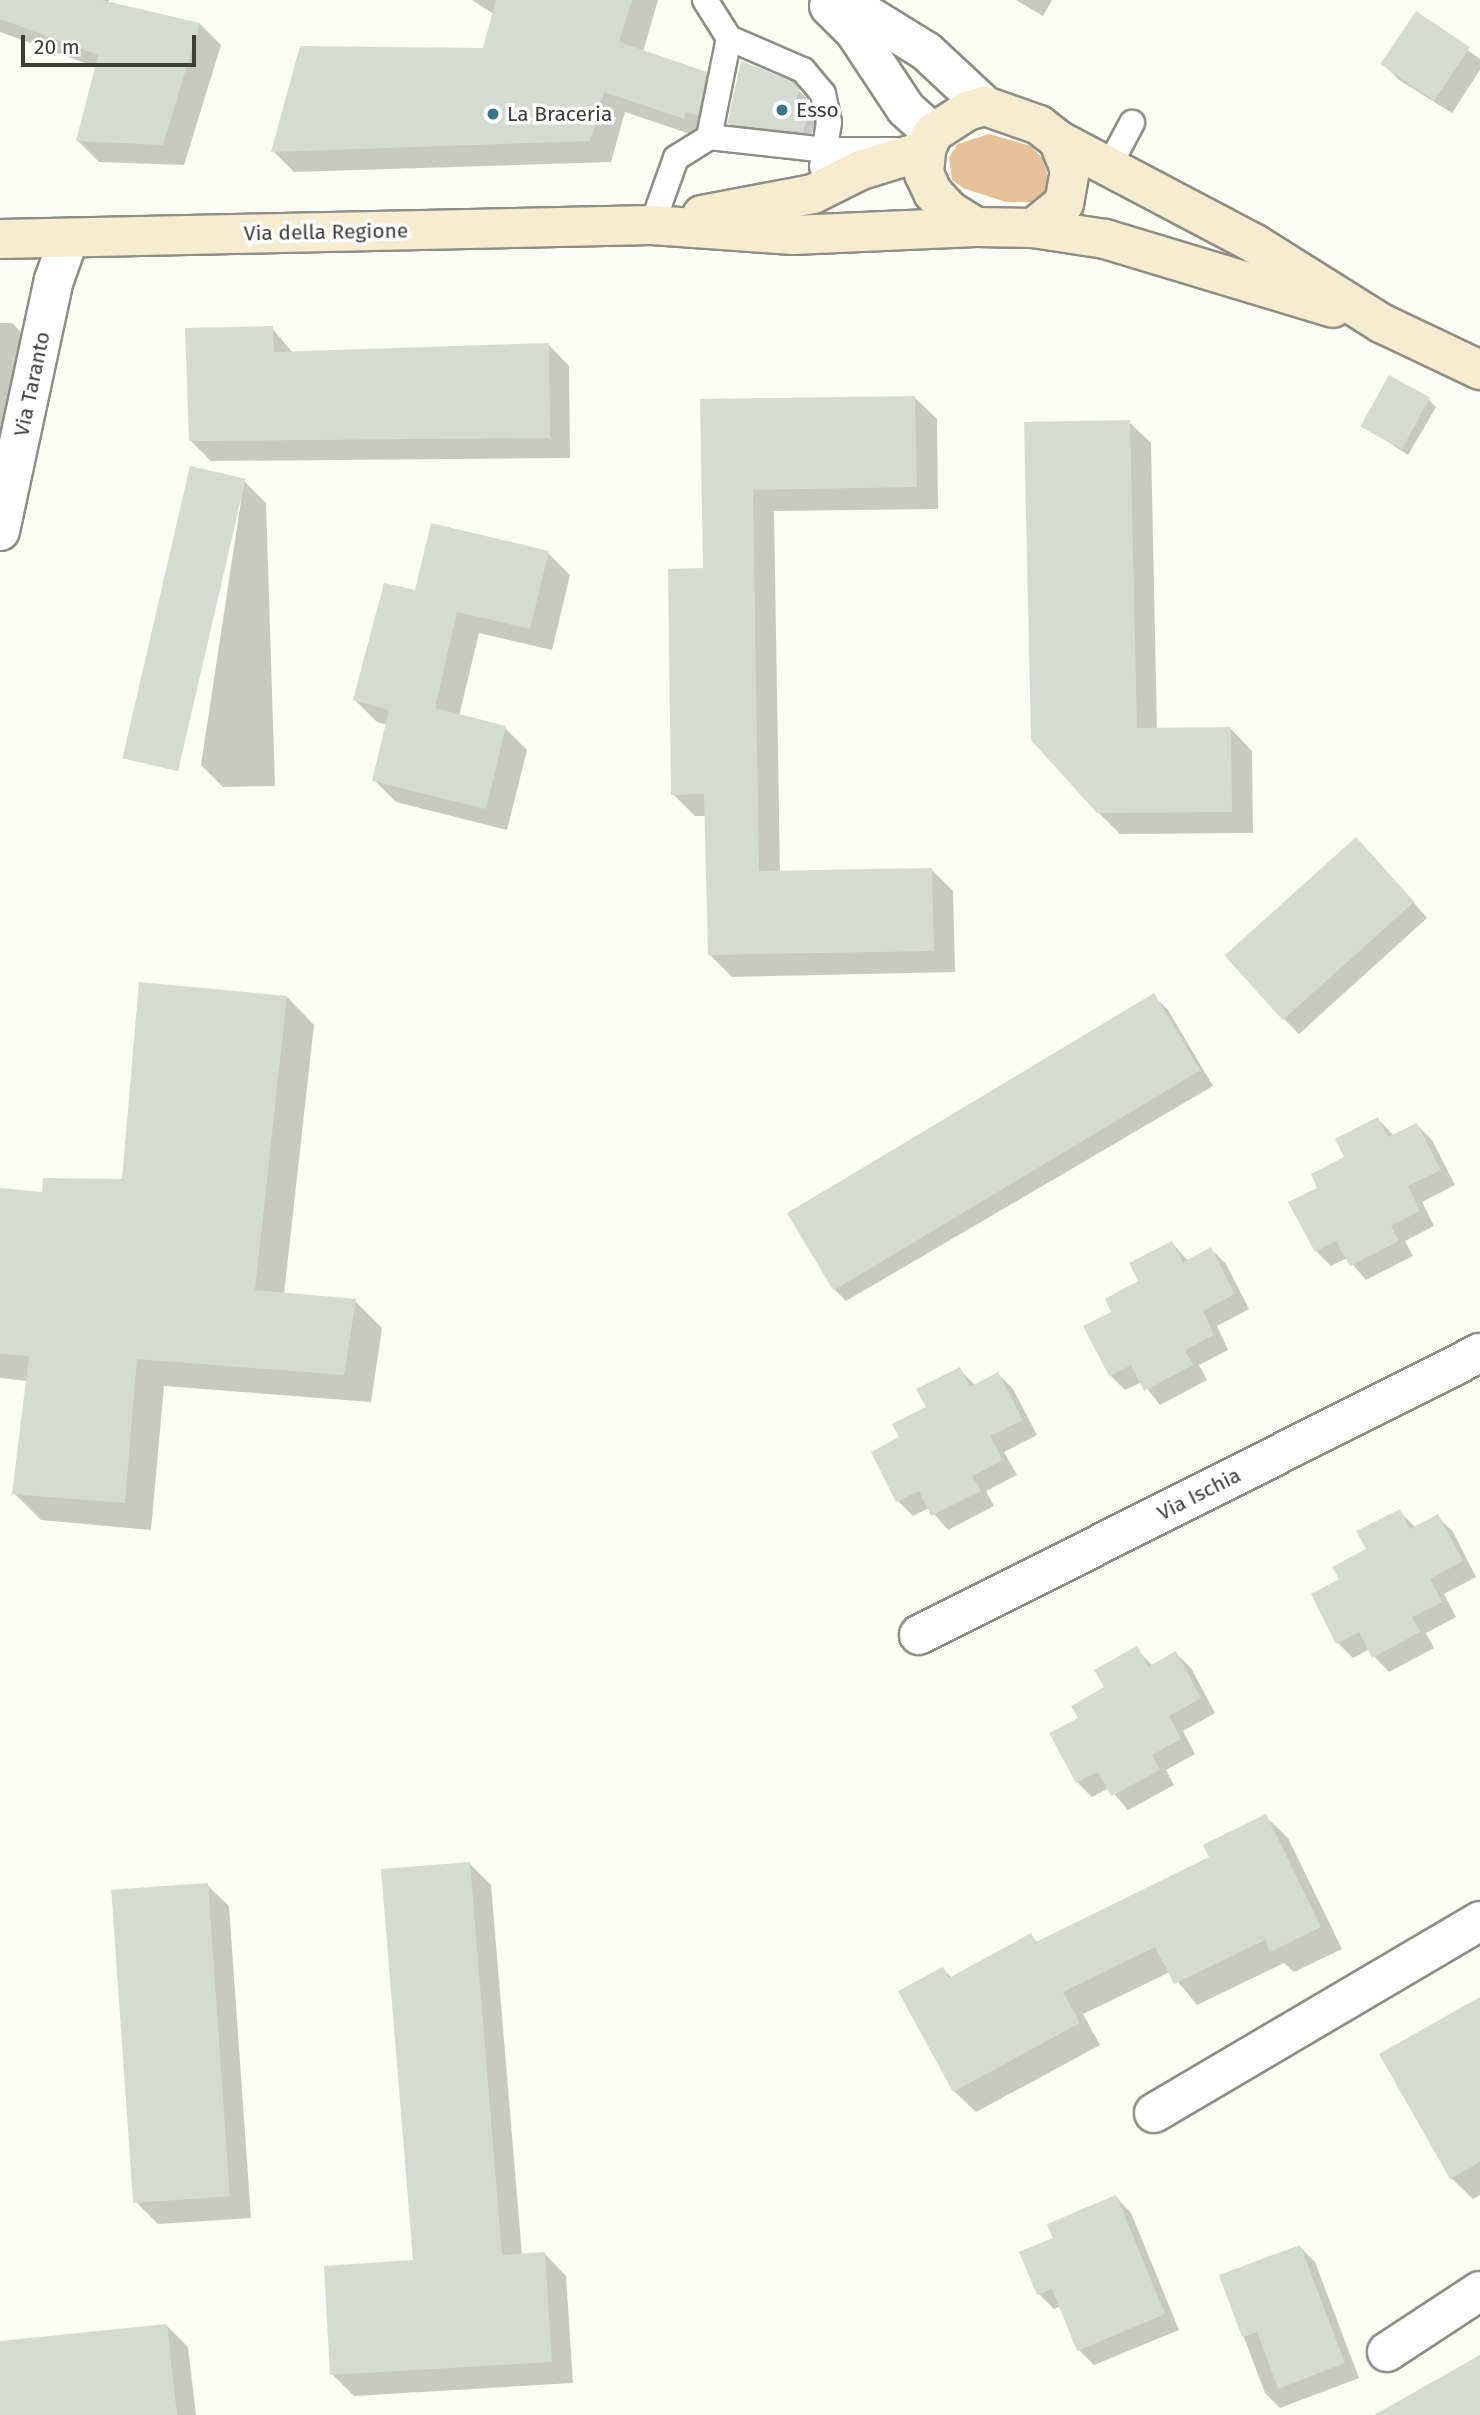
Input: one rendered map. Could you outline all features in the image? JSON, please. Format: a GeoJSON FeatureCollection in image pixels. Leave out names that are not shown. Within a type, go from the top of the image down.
{"type":"FeatureCollection","features":[{"type":"Feature","properties":{"kind":"main road"},"geometry":{"type":"LineString","coordinates":[[652,225],[813,194],[861,170],[929,142],[985,106],[1039,125],[1058,140],[1255,244],[1381,323],[1480,370]]}},
{"type":"Feature","properties":{"kind":"main road"},"geometry":{"type":"LineString","coordinates":[[1033,228],[1064,203],[1070,185],[1070,170],[1058,140]]}},
{"type":"Feature","properties":{"kind":"main road"},"geometry":{"type":"LineString","coordinates":[[929,142],[924,174],[933,193],[950,211],[976,228]]}},
{"type":"Feature","properties":{"kind":"main road"},"geometry":{"type":"LineString","coordinates":[[652,225],[793,235],[1033,228],[1105,239],[1381,323]]}},
{"type":"Feature","properties":{"kind":"main road","name":"Via della Regione"},"geometry":{"type":"LineString","coordinates":[[0,239],[652,225]]}},
{"type":"Feature","properties":{"kind":"street"},"geometry":{"type":"LineString","coordinates":[[823,0],[855,32],[929,142]]}},
{"type":"Feature","properties":{"kind":"street"},"geometry":{"type":"LineString","coordinates":[[843,0],[926,51],[985,106]]}},
{"type":"Feature","properties":{"kind":"street","name":"Via Taranto"},"geometry":{"type":"LineString","coordinates":[[0,531],[54,280],[69,238]]}},
{"type":"Feature","properties":{"kind":"street","name":"Via Ischia"},"geometry":{"type":"LineString","coordinates":[[919,1635],[1480,1353]]}},
{"type":"Feature","properties":{"kind":"street"},"geometry":{"type":"LineString","coordinates":[[1154,2113],[1480,1921]]}},
{"type":"Feature","properties":{"kind":"street"},"geometry":{"type":"LineString","coordinates":[[1387,2352],[1480,2291]]}},
{"type":"Feature","properties":{"kind":"lane"},"geometry":{"type":"LineString","coordinates":[[705,0],[729,38],[803,70],[823,94],[829,122],[827,150],[813,194]]}},
{"type":"Feature","properties":{"kind":"lane"},"geometry":{"type":"LineString","coordinates":[[709,138],[729,38]]}},
{"type":"Feature","properties":{"kind":"lane"},"geometry":{"type":"LineString","coordinates":[[1109,166],[1132,123]]}},
{"type":"Feature","properties":{"kind":"lane"},"geometry":{"type":"LineString","coordinates":[[652,225],[676,158],[709,138],[827,150],[929,142]]}},
{"type":"Feature","properties":{"kind":"shaded area"},"geometry":{"type":"Polygon","coordinates":[[[989,134],[1031,146],[1046,162],[1048,193],[1038,202],[1006,202],[963,188],[952,180],[949,157],[958,144],[989,134]]]}},
{"type":"Feature","properties":{"kind":"building"},"geometry":{"type":"Polygon","coordinates":[[[0,0],[101,0],[200,23],[163,145],[76,141],[98,55],[0,19],[0,0]]]}},
{"type":"Feature","properties":{"kind":"building"},"geometry":{"type":"Polygon","coordinates":[[[496,0],[632,0],[619,42],[707,72],[698,115],[686,112],[684,119],[604,92],[590,141],[271,152],[300,46],[483,48],[496,0]]]}},
{"type":"Feature","properties":{"kind":"building"},"geometry":{"type":"Polygon","coordinates":[[[1416,11],[1470,47],[1434,100],[1380,64],[1416,11]]]}},
{"type":"Feature","properties":{"kind":"building"},"geometry":{"type":"Polygon","coordinates":[[[741,61],[794,82],[800,89],[795,103],[811,108],[803,132],[727,124],[741,61]]]}},
{"type":"Feature","properties":{"kind":"building"},"geometry":{"type":"Polygon","coordinates":[[[273,326],[274,352],[549,343],[550,438],[189,441],[185,328],[273,326]]]}},
{"type":"Feature","properties":{"kind":"building"},"geometry":{"type":"Polygon","coordinates":[[[1389,375],[1430,398],[1402,449],[1360,427],[1389,375]]]}},
{"type":"Feature","properties":{"kind":"building"},"geometry":{"type":"Polygon","coordinates":[[[915,396],[917,487],[753,490],[759,871],[932,868],[934,951],[708,955],[704,794],[671,795],[668,569],[703,568],[700,399],[915,396]]]}},
{"type":"Feature","properties":{"kind":"building"},"geometry":{"type":"Polygon","coordinates":[[[1130,420],[1137,728],[1231,727],[1232,812],[1097,813],[1031,740],[1024,422],[1130,420]]]}},
{"type":"Feature","properties":{"kind":"building"},"geometry":{"type":"Polygon","coordinates":[[[190,466],[246,479],[178,771],[123,758],[190,466]]]}},
{"type":"Feature","properties":{"kind":"building"},"geometry":{"type":"Polygon","coordinates":[[[431,523],[549,551],[530,629],[457,612],[435,708],[506,726],[486,809],[372,781],[389,710],[353,700],[384,583],[415,590],[431,523]]]}},
{"type":"Feature","properties":{"kind":"building"},"geometry":{"type":"Polygon","coordinates":[[[1356,837],[1414,902],[1283,1020],[1224,955],[1356,837]]]}},
{"type":"Feature","properties":{"kind":"building"},"geometry":{"type":"Polygon","coordinates":[[[139,982],[287,996],[255,1290],[356,1299],[344,1375],[137,1359],[125,1503],[12,1494],[29,1356],[0,1354],[0,1188],[42,1192],[43,1178],[122,1179],[139,982]]]}},
{"type":"Feature","properties":{"kind":"building"},"geometry":{"type":"Polygon","coordinates":[[[1154,993],[1200,1070],[833,1291],[787,1213],[1154,993]]]}},
{"type":"Feature","properties":{"kind":"building"},"geometry":{"type":"Polygon","coordinates":[[[1378,1117],[1388,1137],[1417,1123],[1441,1170],[1408,1186],[1420,1211],[1391,1226],[1399,1241],[1350,1266],[1336,1241],[1315,1252],[1288,1202],[1317,1188],[1311,1174],[1344,1157],[1335,1139],[1378,1117]]]}},
{"type":"Feature","properties":{"kind":"building"},"geometry":{"type":"Polygon","coordinates":[[[1172,1241],[1183,1262],[1211,1247],[1235,1294],[1203,1311],[1214,1335],[1185,1350],[1193,1365],[1144,1391],[1131,1365],[1109,1376],[1083,1326],[1111,1312],[1105,1299],[1138,1281],[1129,1263],[1172,1241]]]}},
{"type":"Feature","properties":{"kind":"building"},"geometry":{"type":"Polygon","coordinates":[[[960,1367],[970,1387],[998,1372],[1023,1420],[990,1436],[1003,1460],[972,1476],[981,1491],[931,1516],[919,1491],[896,1502],[871,1452],[899,1437],[892,1424],[926,1407],[916,1389],[960,1367]]]}},
{"type":"Feature","properties":{"kind":"building"},"geometry":{"type":"Polygon","coordinates":[[[1400,1509],[1410,1529],[1438,1514],[1463,1561],[1430,1579],[1442,1602],[1412,1617],[1420,1632],[1372,1658],[1359,1632],[1336,1644],[1311,1594],[1339,1579],[1332,1567],[1366,1549],[1356,1531],[1400,1509]]]}},
{"type":"Feature","properties":{"kind":"building"},"geometry":{"type":"Polygon","coordinates":[[[1137,1646],[1148,1667],[1176,1651],[1201,1698],[1169,1716],[1181,1739],[1152,1755],[1160,1770],[1111,1796],[1098,1772],[1076,1783],[1049,1733],[1078,1718],[1071,1706],[1104,1687],[1094,1670],[1137,1646]]]}},
{"type":"Feature","properties":{"kind":"building"},"geometry":{"type":"Polygon","coordinates":[[[1266,1814],[1321,1927],[1270,1952],[1265,1940],[1174,1984],[1155,1947],[1063,1992],[1080,2023],[953,2092],[898,1991],[943,1967],[949,1978],[1031,1933],[1036,1942],[1209,1857],[1203,1845],[1266,1814]]]}},
{"type":"Feature","properties":{"kind":"building"},"geometry":{"type":"Polygon","coordinates":[[[470,1862],[502,2255],[545,2252],[552,2362],[330,2375],[324,2266],[413,2260],[381,1869],[470,1862]]]}},
{"type":"Feature","properties":{"kind":"building"},"geometry":{"type":"Polygon","coordinates":[[[208,1883],[230,2196],[133,2203],[111,1890],[208,1883]]]}},
{"type":"Feature","properties":{"kind":"building"},"geometry":{"type":"Polygon","coordinates":[[[1480,1997],[1480,2162],[1450,2179],[1379,2054],[1480,1997]]]}},
{"type":"Feature","properties":{"kind":"building"},"geometry":{"type":"Polygon","coordinates":[[[1116,2195],[1165,2314],[1077,2351],[1052,2289],[1037,2295],[1019,2252],[1053,2238],[1047,2224],[1116,2195]]]}},
{"type":"Feature","properties":{"kind":"building"},"geometry":{"type":"Polygon","coordinates":[[[1300,2245],[1345,2363],[1278,2389],[1257,2332],[1242,2337],[1219,2275],[1300,2245]]]}},
{"type":"Feature","properties":{"kind":"building"},"geometry":{"type":"Polygon","coordinates":[[[167,2324],[177,2415],[0,2415],[0,2341],[167,2324]]]}},
{"type":"Feature","properties":{"kind":"building"},"geometry":{"type":"Polygon","coordinates":[[[1480,2355],[1480,2415],[1374,2415],[1480,2355]]]}},
{"type":"Feature","properties":{"kind":"place","name":"Esso"},"geometry":{"type":"Point","coordinates":[782,110]}},
{"type":"Feature","properties":{"kind":"place","name":"La Braceria"},"geometry":{"type":"Point","coordinates":[493,114]}}]}
